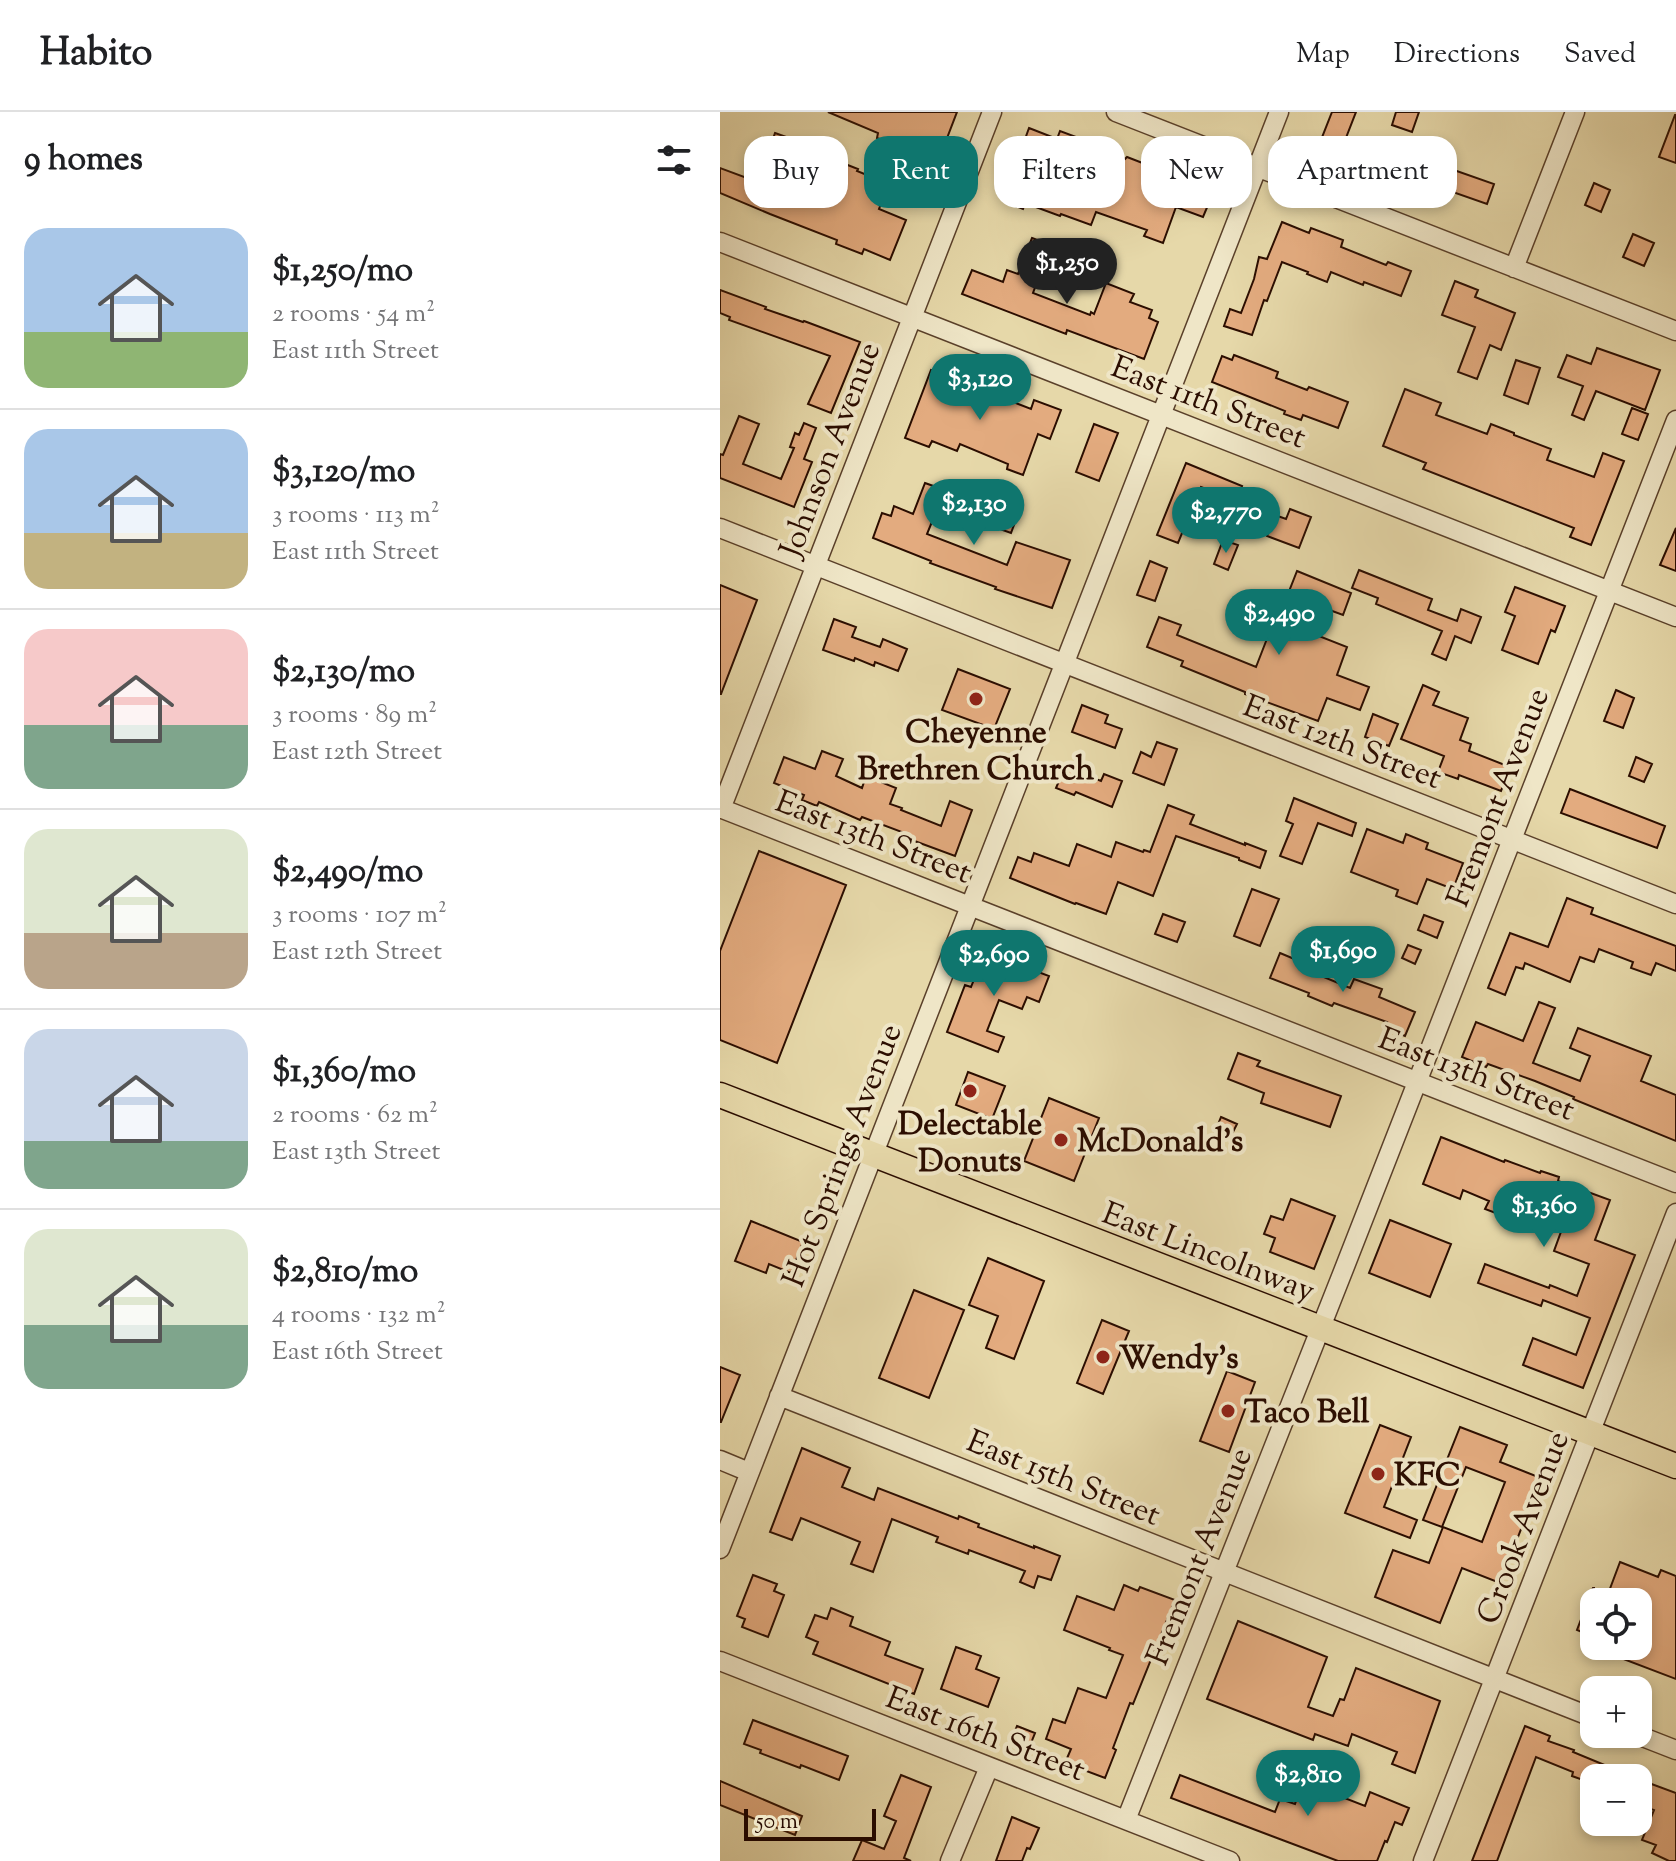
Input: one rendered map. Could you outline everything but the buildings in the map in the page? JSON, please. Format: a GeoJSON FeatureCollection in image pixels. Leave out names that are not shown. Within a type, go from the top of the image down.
{"type":"FeatureCollection","features":[{"type":"Feature","properties":{"kind":"main road","name":"East Lincolnway"},"geometry":{"type":"LineString","coordinates":[[720,1095],[1676,1466]]}},
{"type":"Feature","properties":{"kind":"street","name":"Johnson Avenue"},"geometry":{"type":"LineString","coordinates":[[721,808],[992,112]]}},
{"type":"Feature","properties":{"kind":"street"},"geometry":{"type":"LineString","coordinates":[[1116,112],[1676,331]]}},
{"type":"Feature","properties":{"kind":"street","name":"Hot Springs Avenue"},"geometry":{"type":"LineString","coordinates":[[720,1549],[1279,112]]}},
{"type":"Feature","properties":{"kind":"street"},"geometry":{"type":"LineString","coordinates":[[1514,268],[1575,112]]}},
{"type":"Feature","properties":{"kind":"street","name":"East 11th Street"},"geometry":{"type":"LineString","coordinates":[[720,242],[1676,617]]}},
{"type":"Feature","properties":{"kind":"street","name":"Fremont Avenue"},"geometry":{"type":"LineString","coordinates":[[1126,1820],[1676,420]]}},
{"type":"Feature","properties":{"kind":"street","name":"East 12th Street"},"geometry":{"type":"LineString","coordinates":[[720,528],[1676,904]]}},
{"type":"Feature","properties":{"kind":"street","name":"East 13th Street"},"geometry":{"type":"LineString","coordinates":[[721,808],[1676,1183]]}},
{"type":"Feature","properties":{"kind":"street","name":"Crook Avenue"},"geometry":{"type":"LineString","coordinates":[[1423,1861],[1676,1213]]}},
{"type":"Feature","properties":{"kind":"street","name":"East 15th Street"},"geometry":{"type":"LineString","coordinates":[[779,1396],[1580,1712]]}},
{"type":"Feature","properties":{"kind":"street"},"geometry":{"type":"LineString","coordinates":[[720,1460],[749,1472]]}},
{"type":"Feature","properties":{"kind":"street","name":"East 16th Street"},"geometry":{"type":"LineString","coordinates":[[720,1661],[1126,1820],[1206,1857],[1230,1861]]}},
{"type":"Feature","properties":{"kind":"street"},"geometry":{"type":"LineString","coordinates":[[1652,1741],[1676,1750]]}},
{"type":"Feature","properties":{"kind":"street"},"geometry":{"type":"LineString","coordinates":[[950,1861],[989,1767]]}},
{"type":"Feature","properties":{"kind":"place","name":"Cheyenne Brethren Church"},"geometry":{"type":"Point","coordinates":[976,699]}},
{"type":"Feature","properties":{"kind":"place","name":"Delectable Donuts"},"geometry":{"type":"Point","coordinates":[970,1091]}},
{"type":"Feature","properties":{"kind":"place","name":"McDonald's"},"geometry":{"type":"Point","coordinates":[1061,1140]}},
{"type":"Feature","properties":{"kind":"place","name":"Wendy's"},"geometry":{"type":"Point","coordinates":[1103,1357]}},
{"type":"Feature","properties":{"kind":"place","name":"Taco Bell"},"geometry":{"type":"Point","coordinates":[1228,1411]}},
{"type":"Feature","properties":{"kind":"place","name":"KFC"},"geometry":{"type":"Point","coordinates":[1378,1474]}}]}
